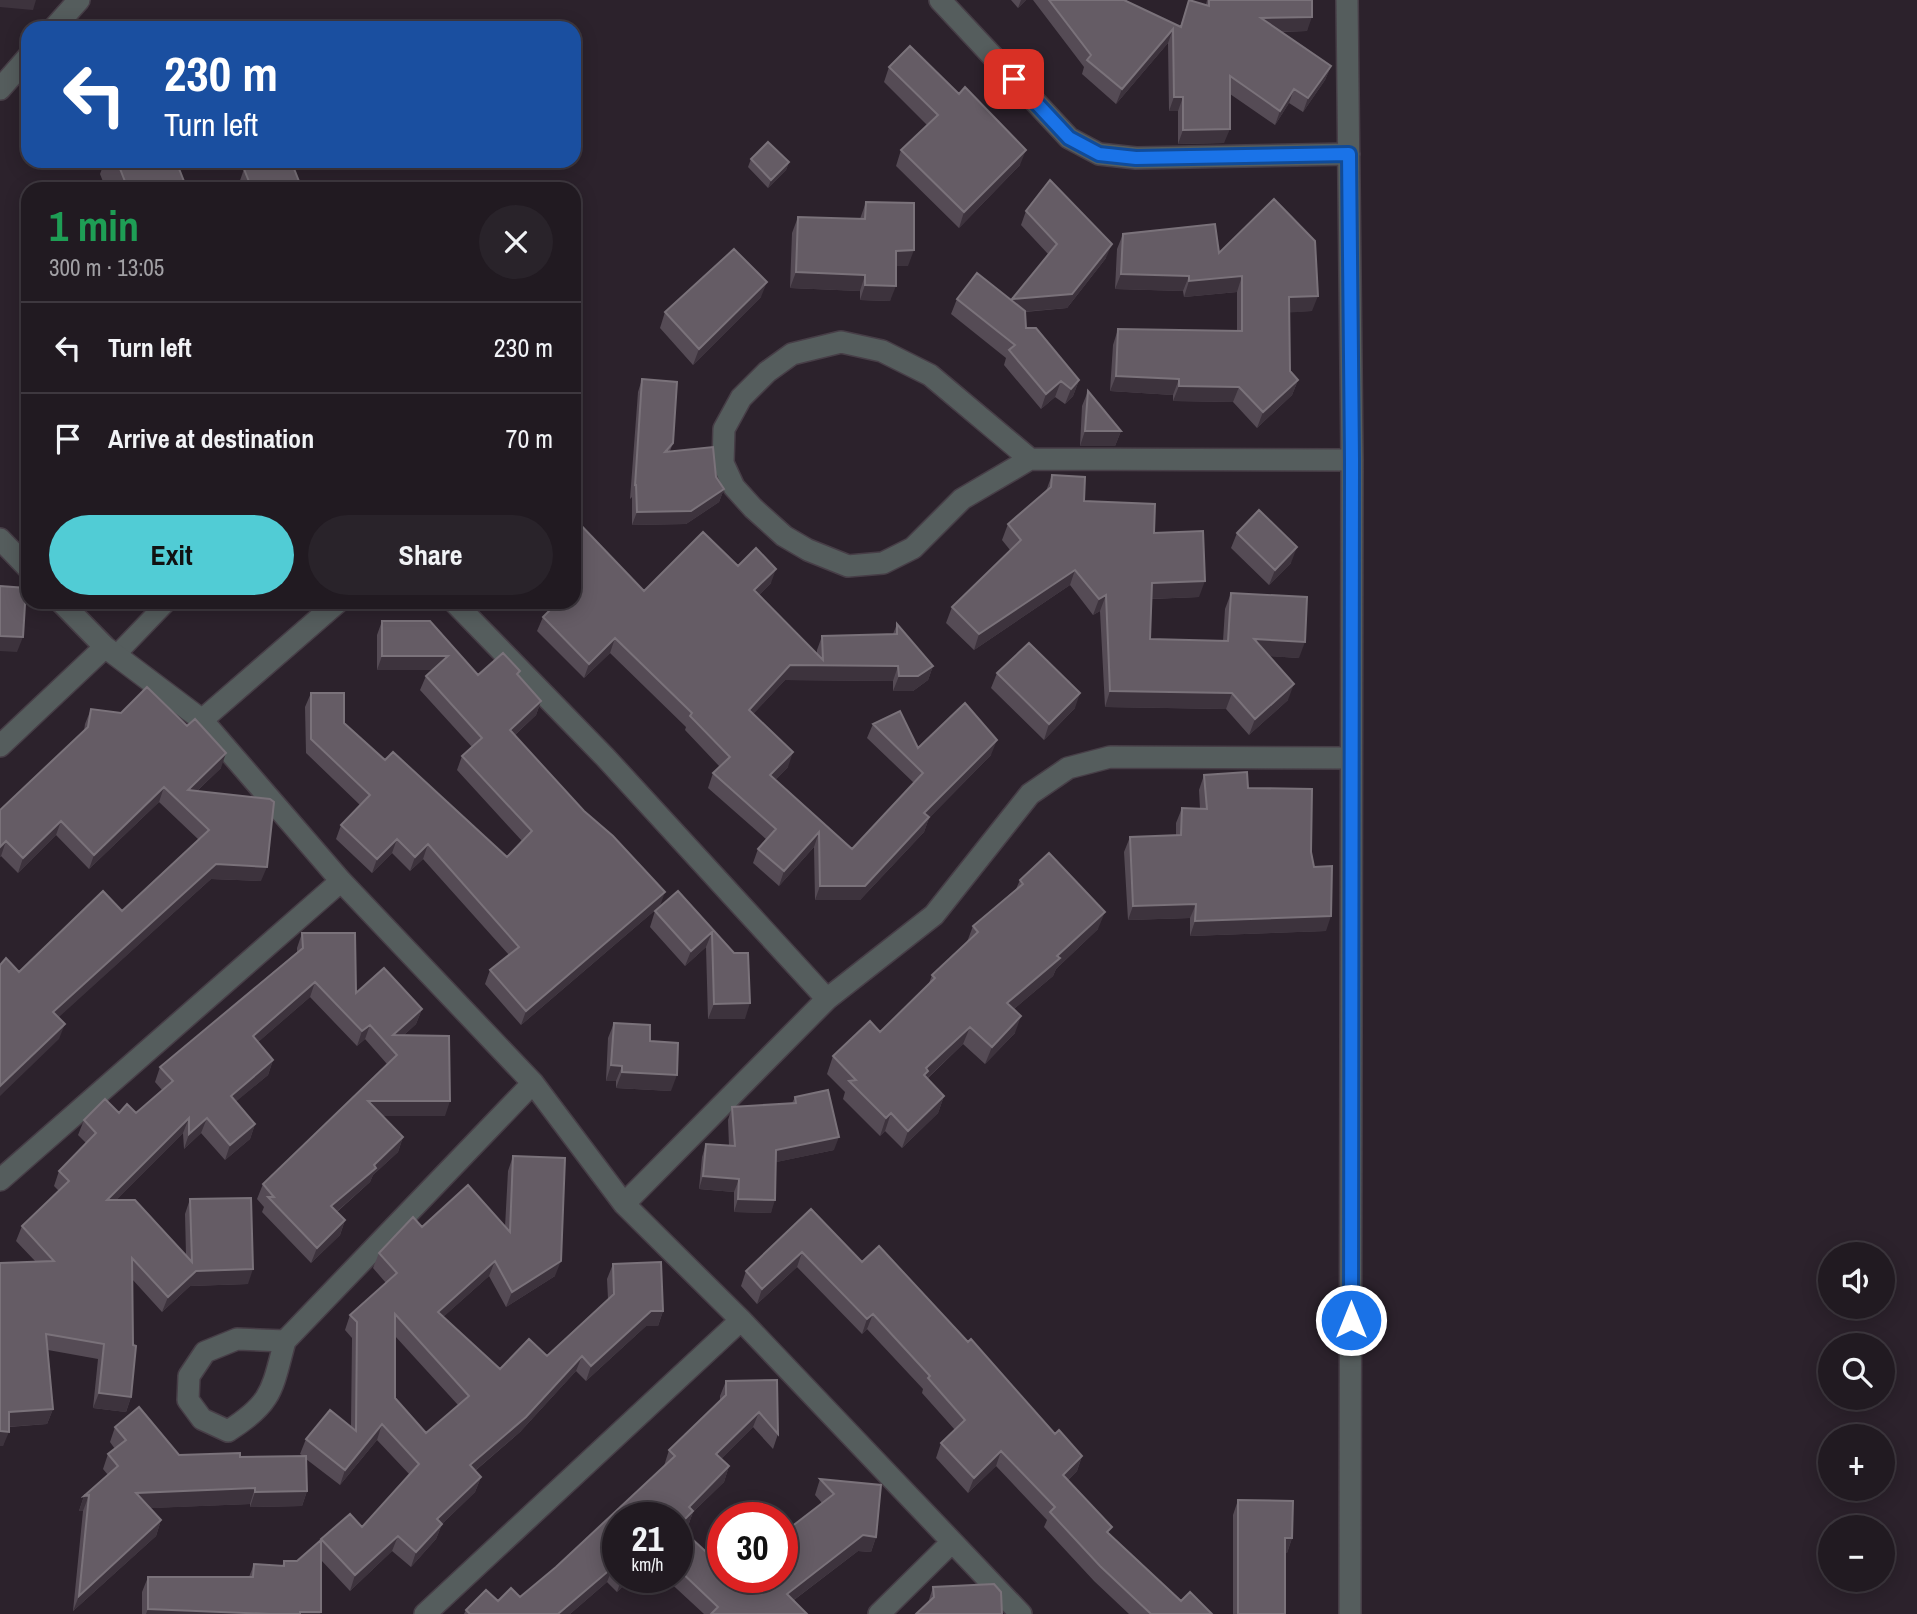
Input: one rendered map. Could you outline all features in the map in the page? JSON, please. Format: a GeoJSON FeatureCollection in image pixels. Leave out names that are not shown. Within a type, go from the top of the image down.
{"type":"FeatureCollection","features":[{"type":"Feature","properties":{"kind":"street"},"geometry":{"type":"LineString","coordinates":[[60,21],[79,0]]}},
{"type":"Feature","properties":{"kind":"street"},"geometry":{"type":"LineString","coordinates":[[940,0],[1069,138],[1099,154],[1136,158],[1349,154]]}},
{"type":"Feature","properties":{"kind":"street"},"geometry":{"type":"LineString","coordinates":[[1347,0],[1352,460],[1350,1614]]}},
{"type":"Feature","properties":{"kind":"street"},"geometry":{"type":"LineString","coordinates":[[0,89],[21,66]]}},
{"type":"Feature","properties":{"kind":"street"},"geometry":{"type":"LineString","coordinates":[[1030,459],[930,375],[882,351],[841,342],[792,354],[767,372],[741,398],[724,429],[723,463],[734,487],[753,508],[784,536],[808,550],[848,566],[883,563],[913,548],[962,499],[1030,459],[1352,460]]}},
{"type":"Feature","properties":{"kind":"street"},"geometry":{"type":"LineString","coordinates":[[0,539],[21,561]]}},
{"type":"Feature","properties":{"kind":"street"},"geometry":{"type":"LineString","coordinates":[[68,609],[110,651],[202,720],[341,881],[533,1083],[624,1204],[741,1320],[1021,1614]]}},
{"type":"Feature","properties":{"kind":"street"},"geometry":{"type":"LineString","coordinates":[[202,720],[330,609]]}},
{"type":"Feature","properties":{"kind":"street"},"geometry":{"type":"LineString","coordinates":[[461,609],[605,758],[827,999]]}},
{"type":"Feature","properties":{"kind":"street"},"geometry":{"type":"LineString","coordinates":[[0,746],[110,651]]}},
{"type":"Feature","properties":{"kind":"street"},"geometry":{"type":"LineString","coordinates":[[624,1204],[827,999],[934,915],[1030,794],[1068,768],[1110,757],[1350,758]]}},
{"type":"Feature","properties":{"kind":"street"},"geometry":{"type":"LineString","coordinates":[[0,1180],[341,881]]}},
{"type":"Feature","properties":{"kind":"street"},"geometry":{"type":"LineString","coordinates":[[285,1341],[237,1339],[205,1352],[189,1376],[188,1401],[202,1419],[228,1431],[251,1417],[271,1394],[285,1341],[533,1083]]}},
{"type":"Feature","properties":{"kind":"street"},"geometry":{"type":"LineString","coordinates":[[425,1614],[741,1320]]}},
{"type":"Feature","properties":{"kind":"street"},"geometry":{"type":"LineString","coordinates":[[879,1614],[952,1542]]}},
{"type":"Feature","properties":{"kind":"lane"},"geometry":{"type":"LineString","coordinates":[[110,651],[159,609]]}},
{"type":"Feature","properties":{"kind":"building"},"geometry":{"type":"Polygon","coordinates":[[[1049,0],[1124,0],[1181,27],[1189,0],[1209,6],[1209,0],[1312,0],[1312,17],[1261,18],[1331,66],[1308,98],[1294,89],[1280,111],[1230,76],[1230,129],[1183,130],[1183,97],[1174,97],[1173,29],[1122,89],[1087,60],[1091,55],[1049,0]]]}},
{"type":"Feature","properties":{"kind":"building"},"geometry":{"type":"Polygon","coordinates":[[[910,46],[959,94],[965,87],[1026,150],[964,212],[901,150],[938,115],[889,67],[910,46]]]}},
{"type":"Feature","properties":{"kind":"building"},"geometry":{"type":"Polygon","coordinates":[[[768,142],[789,162],[771,180],[751,159],[768,142]]]}},
{"type":"Feature","properties":{"kind":"building"},"geometry":{"type":"Polygon","coordinates":[[[120,168],[179,168],[184,182],[125,182],[120,168]]]}},
{"type":"Feature","properties":{"kind":"building"},"geometry":{"type":"Polygon","coordinates":[[[294,168],[299,182],[249,182],[244,169],[294,168]]]}},
{"type":"Feature","properties":{"kind":"building"},"geometry":{"type":"Polygon","coordinates":[[[1050,180],[1112,244],[1072,294],[1012,299],[1057,244],[1026,211],[1050,180]]]}},
{"type":"Feature","properties":{"kind":"building"},"geometry":{"type":"Polygon","coordinates":[[[1274,199],[1315,241],[1318,296],[1289,297],[1290,371],[1298,380],[1263,412],[1239,387],[1179,386],[1179,379],[1116,376],[1118,329],[1242,331],[1242,276],[1189,281],[1189,276],[1121,274],[1123,234],[1215,224],[1219,253],[1274,199]]]}},
{"type":"Feature","properties":{"kind":"building"},"geometry":{"type":"Polygon","coordinates":[[[866,202],[914,203],[914,250],[896,251],[896,286],[865,285],[865,275],[796,272],[798,217],[865,219],[866,202]]]}},
{"type":"Feature","properties":{"kind":"building"},"geometry":{"type":"Polygon","coordinates":[[[734,249],[767,282],[699,349],[665,312],[734,249]]]}},
{"type":"Feature","properties":{"kind":"building"},"geometry":{"type":"Polygon","coordinates":[[[977,273],[1025,311],[1026,328],[1036,328],[1079,380],[1071,389],[1061,381],[1046,394],[1009,350],[1015,345],[957,299],[977,273]]]}},
{"type":"Feature","properties":{"kind":"building"},"geometry":{"type":"Polygon","coordinates":[[[642,379],[677,382],[673,443],[665,452],[713,447],[716,477],[724,489],[691,511],[637,512],[636,484],[635,486],[642,379]]]}},
{"type":"Feature","properties":{"kind":"building"},"geometry":{"type":"Polygon","coordinates":[[[1088,391],[1121,431],[1085,431],[1088,391]]]}},
{"type":"Feature","properties":{"kind":"building"},"geometry":{"type":"Polygon","coordinates":[[[1052,475],[1085,477],[1084,501],[1155,504],[1154,533],[1203,531],[1205,581],[1152,583],[1150,639],[1228,641],[1231,593],[1307,597],[1305,642],[1254,639],[1294,684],[1255,719],[1232,693],[1110,691],[1106,595],[1099,599],[1075,570],[979,634],[952,607],[1021,540],[1008,524],[1051,487],[1052,475]]]}},
{"type":"Feature","properties":{"kind":"building"},"geometry":{"type":"Polygon","coordinates":[[[1259,510],[1297,547],[1275,570],[1237,533],[1259,510]]]}},
{"type":"Feature","properties":{"kind":"building"},"geometry":{"type":"Polygon","coordinates":[[[581,525],[644,591],[703,532],[738,566],[756,548],[776,569],[754,590],[823,660],[822,636],[897,634],[897,624],[933,666],[918,676],[899,676],[898,666],[790,665],[749,710],[793,752],[770,775],[852,849],[923,773],[873,724],[900,711],[918,748],[965,703],[997,740],[924,813],[929,817],[865,886],[820,886],[819,832],[784,871],[758,849],[776,829],[713,773],[730,757],[690,716],[692,713],[615,638],[589,664],[543,617],[551,609],[581,609],[581,525]]]}},
{"type":"Feature","properties":{"kind":"building"},"geometry":{"type":"Polygon","coordinates":[[[0,586],[21,588],[21,609],[25,609],[23,637],[0,636],[0,586]]]}},
{"type":"Feature","properties":{"kind":"building"},"geometry":{"type":"Polygon","coordinates":[[[382,621],[430,621],[478,675],[503,653],[520,671],[517,674],[541,701],[510,730],[584,811],[613,836],[665,892],[526,1011],[490,970],[519,947],[428,844],[415,857],[397,839],[377,859],[341,825],[370,795],[311,739],[311,693],[344,693],[344,723],[385,760],[393,752],[507,857],[532,831],[462,756],[482,738],[426,676],[448,656],[382,656],[382,621]]]}},
{"type":"Feature","properties":{"kind":"building"},"geometry":{"type":"Polygon","coordinates":[[[1029,643],[1080,693],[1049,724],[997,673],[1029,643]]]}},
{"type":"Feature","properties":{"kind":"building"},"geometry":{"type":"Polygon","coordinates":[[[147,687],[187,726],[195,719],[226,753],[188,790],[270,799],[274,802],[267,867],[216,864],[53,1012],[65,1024],[0,1086],[0,965],[6,958],[19,972],[103,891],[122,911],[209,830],[164,787],[94,855],[61,821],[23,858],[6,841],[0,847],[0,810],[88,727],[91,709],[121,713],[147,687]]]}},
{"type":"Feature","properties":{"kind":"building"},"geometry":{"type":"Polygon","coordinates":[[[1247,772],[1248,788],[1312,789],[1311,852],[1314,867],[1332,866],[1331,916],[1195,921],[1196,904],[1133,906],[1130,837],[1181,835],[1182,808],[1207,809],[1204,775],[1247,772]]]}},
{"type":"Feature","properties":{"kind":"building"},"geometry":{"type":"Polygon","coordinates":[[[1049,853],[1105,912],[1057,956],[1060,958],[1007,1003],[1021,1016],[992,1047],[970,1027],[926,1068],[928,1071],[924,1075],[944,1096],[908,1131],[891,1113],[886,1118],[849,1081],[856,1080],[833,1056],[870,1021],[880,1032],[935,978],[932,975],[978,932],[973,926],[1023,884],[1020,880],[1049,853]]]}},
{"type":"Feature","properties":{"kind":"building"},"geometry":{"type":"Polygon","coordinates":[[[678,891],[734,953],[748,953],[750,1003],[714,1004],[712,932],[691,951],[655,911],[678,891]]]}},
{"type":"Feature","properties":{"kind":"building"},"geometry":{"type":"Polygon","coordinates":[[[302,933],[355,933],[356,993],[384,968],[422,1009],[393,1035],[449,1036],[450,1101],[368,1101],[403,1137],[374,1165],[376,1168],[331,1206],[345,1220],[317,1248],[268,1197],[274,1197],[263,1184],[397,1055],[370,1025],[362,1031],[315,982],[253,1036],[273,1060],[231,1096],[255,1124],[230,1145],[207,1118],[189,1134],[189,1118],[107,1200],[135,1200],[192,1262],[190,1199],[251,1198],[253,1269],[196,1271],[168,1297],[132,1258],[133,1345],[136,1346],[131,1397],[99,1393],[104,1344],[46,1334],[53,1409],[9,1412],[9,1432],[0,1431],[0,1263],[54,1261],[22,1226],[69,1181],[59,1171],[96,1133],[84,1120],[105,1099],[119,1113],[127,1104],[136,1113],[173,1081],[160,1067],[303,948],[302,933]]]}},
{"type":"Feature","properties":{"kind":"building"},"geometry":{"type":"Polygon","coordinates":[[[614,1023],[650,1025],[650,1041],[678,1043],[677,1075],[622,1072],[622,1066],[611,1065],[614,1023]]]}},
{"type":"Feature","properties":{"kind":"building"},"geometry":{"type":"Polygon","coordinates":[[[828,1090],[839,1137],[776,1150],[775,1200],[738,1199],[739,1179],[703,1176],[706,1144],[735,1146],[732,1107],[796,1103],[795,1097],[828,1090]]]}},
{"type":"Feature","properties":{"kind":"building"},"geometry":{"type":"Polygon","coordinates":[[[513,1156],[565,1158],[561,1261],[512,1292],[495,1261],[438,1312],[500,1369],[529,1339],[547,1356],[614,1294],[613,1264],[661,1262],[663,1311],[651,1311],[591,1366],[582,1356],[526,1417],[470,1465],[481,1477],[437,1519],[442,1524],[416,1552],[398,1536],[355,1575],[321,1539],[350,1514],[362,1527],[419,1464],[382,1424],[345,1470],[306,1439],[330,1410],[356,1431],[357,1322],[350,1315],[397,1273],[379,1253],[413,1217],[422,1227],[468,1185],[510,1232],[513,1156]],[[395,1314],[395,1398],[426,1433],[469,1396],[395,1314]]]}},
{"type":"Feature","properties":{"kind":"building"},"geometry":{"type":"Polygon","coordinates":[[[811,1209],[862,1262],[879,1246],[968,1342],[971,1339],[1055,1434],[1059,1430],[1082,1456],[1063,1475],[1112,1527],[1107,1532],[1181,1601],[1190,1592],[1212,1614],[1151,1614],[1100,1566],[1050,1512],[1055,1507],[1001,1451],[974,1478],[941,1443],[965,1420],[928,1378],[930,1376],[873,1314],[867,1319],[802,1252],[762,1289],[746,1271],[811,1209]]]}},
{"type":"Feature","properties":{"kind":"building"},"geometry":{"type":"Polygon","coordinates":[[[777,1380],[778,1434],[759,1412],[716,1454],[729,1466],[693,1503],[626,1502],[675,1456],[669,1450],[726,1395],[726,1381],[777,1380]]]}},
{"type":"Feature","properties":{"kind":"building"},"geometry":{"type":"Polygon","coordinates":[[[139,1407],[179,1455],[240,1453],[240,1457],[306,1456],[307,1491],[255,1492],[255,1488],[136,1493],[161,1520],[79,1596],[89,1495],[84,1496],[118,1466],[108,1454],[126,1440],[115,1427],[139,1407]]]}},
{"type":"Feature","properties":{"kind":"building"},"geometry":{"type":"Polygon","coordinates":[[[820,1479],[881,1485],[876,1537],[863,1535],[798,1585],[798,1522],[834,1494],[820,1479]]]}},
{"type":"Feature","properties":{"kind":"building"},"geometry":{"type":"Polygon","coordinates":[[[1238,1500],[1293,1501],[1292,1538],[1285,1538],[1285,1614],[1238,1614],[1238,1500]]]}},
{"type":"Feature","properties":{"kind":"building"},"geometry":{"type":"Polygon","coordinates":[[[602,1524],[602,1576],[558,1614],[470,1614],[466,1610],[486,1590],[498,1601],[511,1588],[520,1597],[602,1524]]]}},
{"type":"Feature","properties":{"kind":"building"},"geometry":{"type":"Polygon","coordinates":[[[321,1540],[321,1612],[270,1614],[148,1609],[148,1577],[253,1577],[254,1564],[284,1566],[284,1561],[297,1561],[321,1540]]]}},
{"type":"Feature","properties":{"kind":"building"},"geometry":{"type":"Polygon","coordinates":[[[693,1540],[707,1553],[707,1593],[788,1593],[807,1614],[711,1614],[718,1607],[693,1583],[693,1540]]]}},
{"type":"Feature","properties":{"kind":"building"},"geometry":{"type":"Polygon","coordinates":[[[994,1584],[1001,1592],[1002,1614],[916,1614],[934,1597],[933,1587],[994,1584]]]}},
{"type":"Feature","properties":{"kind":"route"},"geometry":{"type":"LineString","coordinates":[[1014,79],[1069,138],[1099,154],[1136,158],[1349,154],[1352,460],[1351,1320]]}}]}
